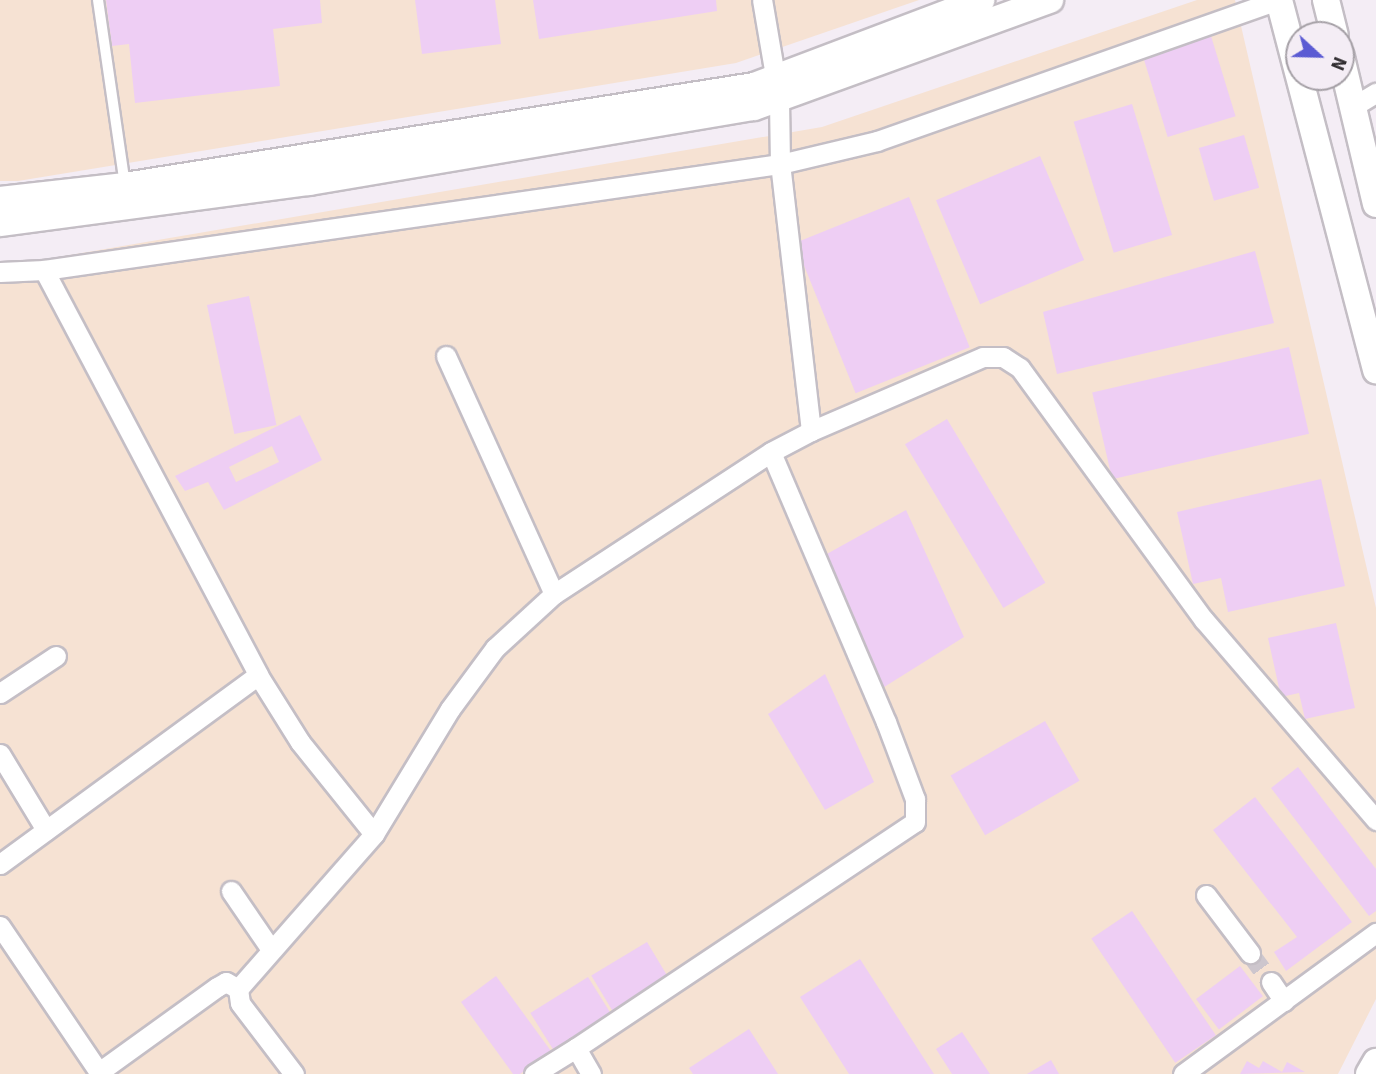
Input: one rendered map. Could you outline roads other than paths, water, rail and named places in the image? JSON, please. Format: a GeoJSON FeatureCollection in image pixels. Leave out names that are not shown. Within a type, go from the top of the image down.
{"type":"FeatureCollection","features":[{"type":"Feature","properties":{"kind":"street"},"geometry":{"type":"LineString","coordinates":[[762,0],[777,89],[780,164],[811,431]]}},
{"type":"Feature","properties":{"kind":"street"},"geometry":{"type":"LineString","coordinates":[[0,223],[309,182],[754,107],[777,89],[981,0]]}},
{"type":"Feature","properties":{"kind":"street"},"geometry":{"type":"LineString","coordinates":[[0,200],[125,186],[740,88],[777,89],[1050,0]]}},
{"type":"Feature","properties":{"kind":"street"},"geometry":{"type":"LineString","coordinates":[[0,272],[44,270],[780,164],[877,141],[1278,0],[1376,371]]}},
{"type":"Feature","properties":{"kind":"street"},"geometry":{"type":"LineString","coordinates":[[1326,0],[1331,21]]}},
{"type":"Feature","properties":{"kind":"street"},"geometry":{"type":"LineString","coordinates":[[1355,82],[1365,99],[1376,204]]}},
{"type":"Feature","properties":{"kind":"street"},"geometry":{"type":"LineString","coordinates":[[44,270],[258,675],[300,742],[374,834]]}},
{"type":"Feature","properties":{"kind":"street"},"geometry":{"type":"LineString","coordinates":[[446,356],[554,594]]}},
{"type":"Feature","properties":{"kind":"street"},"geometry":{"type":"LineString","coordinates":[[294,1074],[240,1003],[238,989],[270,948],[374,834],[450,709],[495,648],[554,594],[771,452],[811,431],[983,358],[1003,358],[1020,368],[1204,620],[1376,820]]}},
{"type":"Feature","properties":{"kind":"street"},"geometry":{"type":"LineString","coordinates":[[534,1074],[915,822],[915,799],[886,722],[771,452]]}},
{"type":"Feature","properties":{"kind":"street"},"geometry":{"type":"LineString","coordinates":[[0,693],[56,656]]}},
{"type":"Feature","properties":{"kind":"street"},"geometry":{"type":"LineString","coordinates":[[0,864],[258,675]]}},
{"type":"Feature","properties":{"kind":"street"},"geometry":{"type":"LineString","coordinates":[[0,754],[47,831]]}},
{"type":"Feature","properties":{"kind":"street"},"geometry":{"type":"LineString","coordinates":[[231,891],[270,948]]}},
{"type":"Feature","properties":{"kind":"street"},"geometry":{"type":"LineString","coordinates":[[1206,895],[1251,953]]}},
{"type":"Feature","properties":{"kind":"street"},"geometry":{"type":"LineString","coordinates":[[0,926],[99,1072],[217,987],[226,982],[238,989]]}},
{"type":"Feature","properties":{"kind":"street"},"geometry":{"type":"LineString","coordinates":[[1183,1074],[1376,933]]}},
{"type":"Feature","properties":{"kind":"street"},"geometry":{"type":"LineString","coordinates":[[1271,982],[1284,1001]]}},
{"type":"Feature","properties":{"kind":"street"},"geometry":{"type":"LineString","coordinates":[[576,1048],[591,1074]]}},
{"type":"Feature","properties":{"kind":"street"},"geometry":{"type":"LineString","coordinates":[[1369,1074],[1376,1062]]}},
{"type":"Feature","properties":{"kind":"lane"},"geometry":{"type":"LineString","coordinates":[[98,0],[125,186]]}},
{"type":"Feature","properties":{"kind":"tunnel"},"geometry":{"type":"LineString","coordinates":[[1250,953],[1271,982]]}}]}
